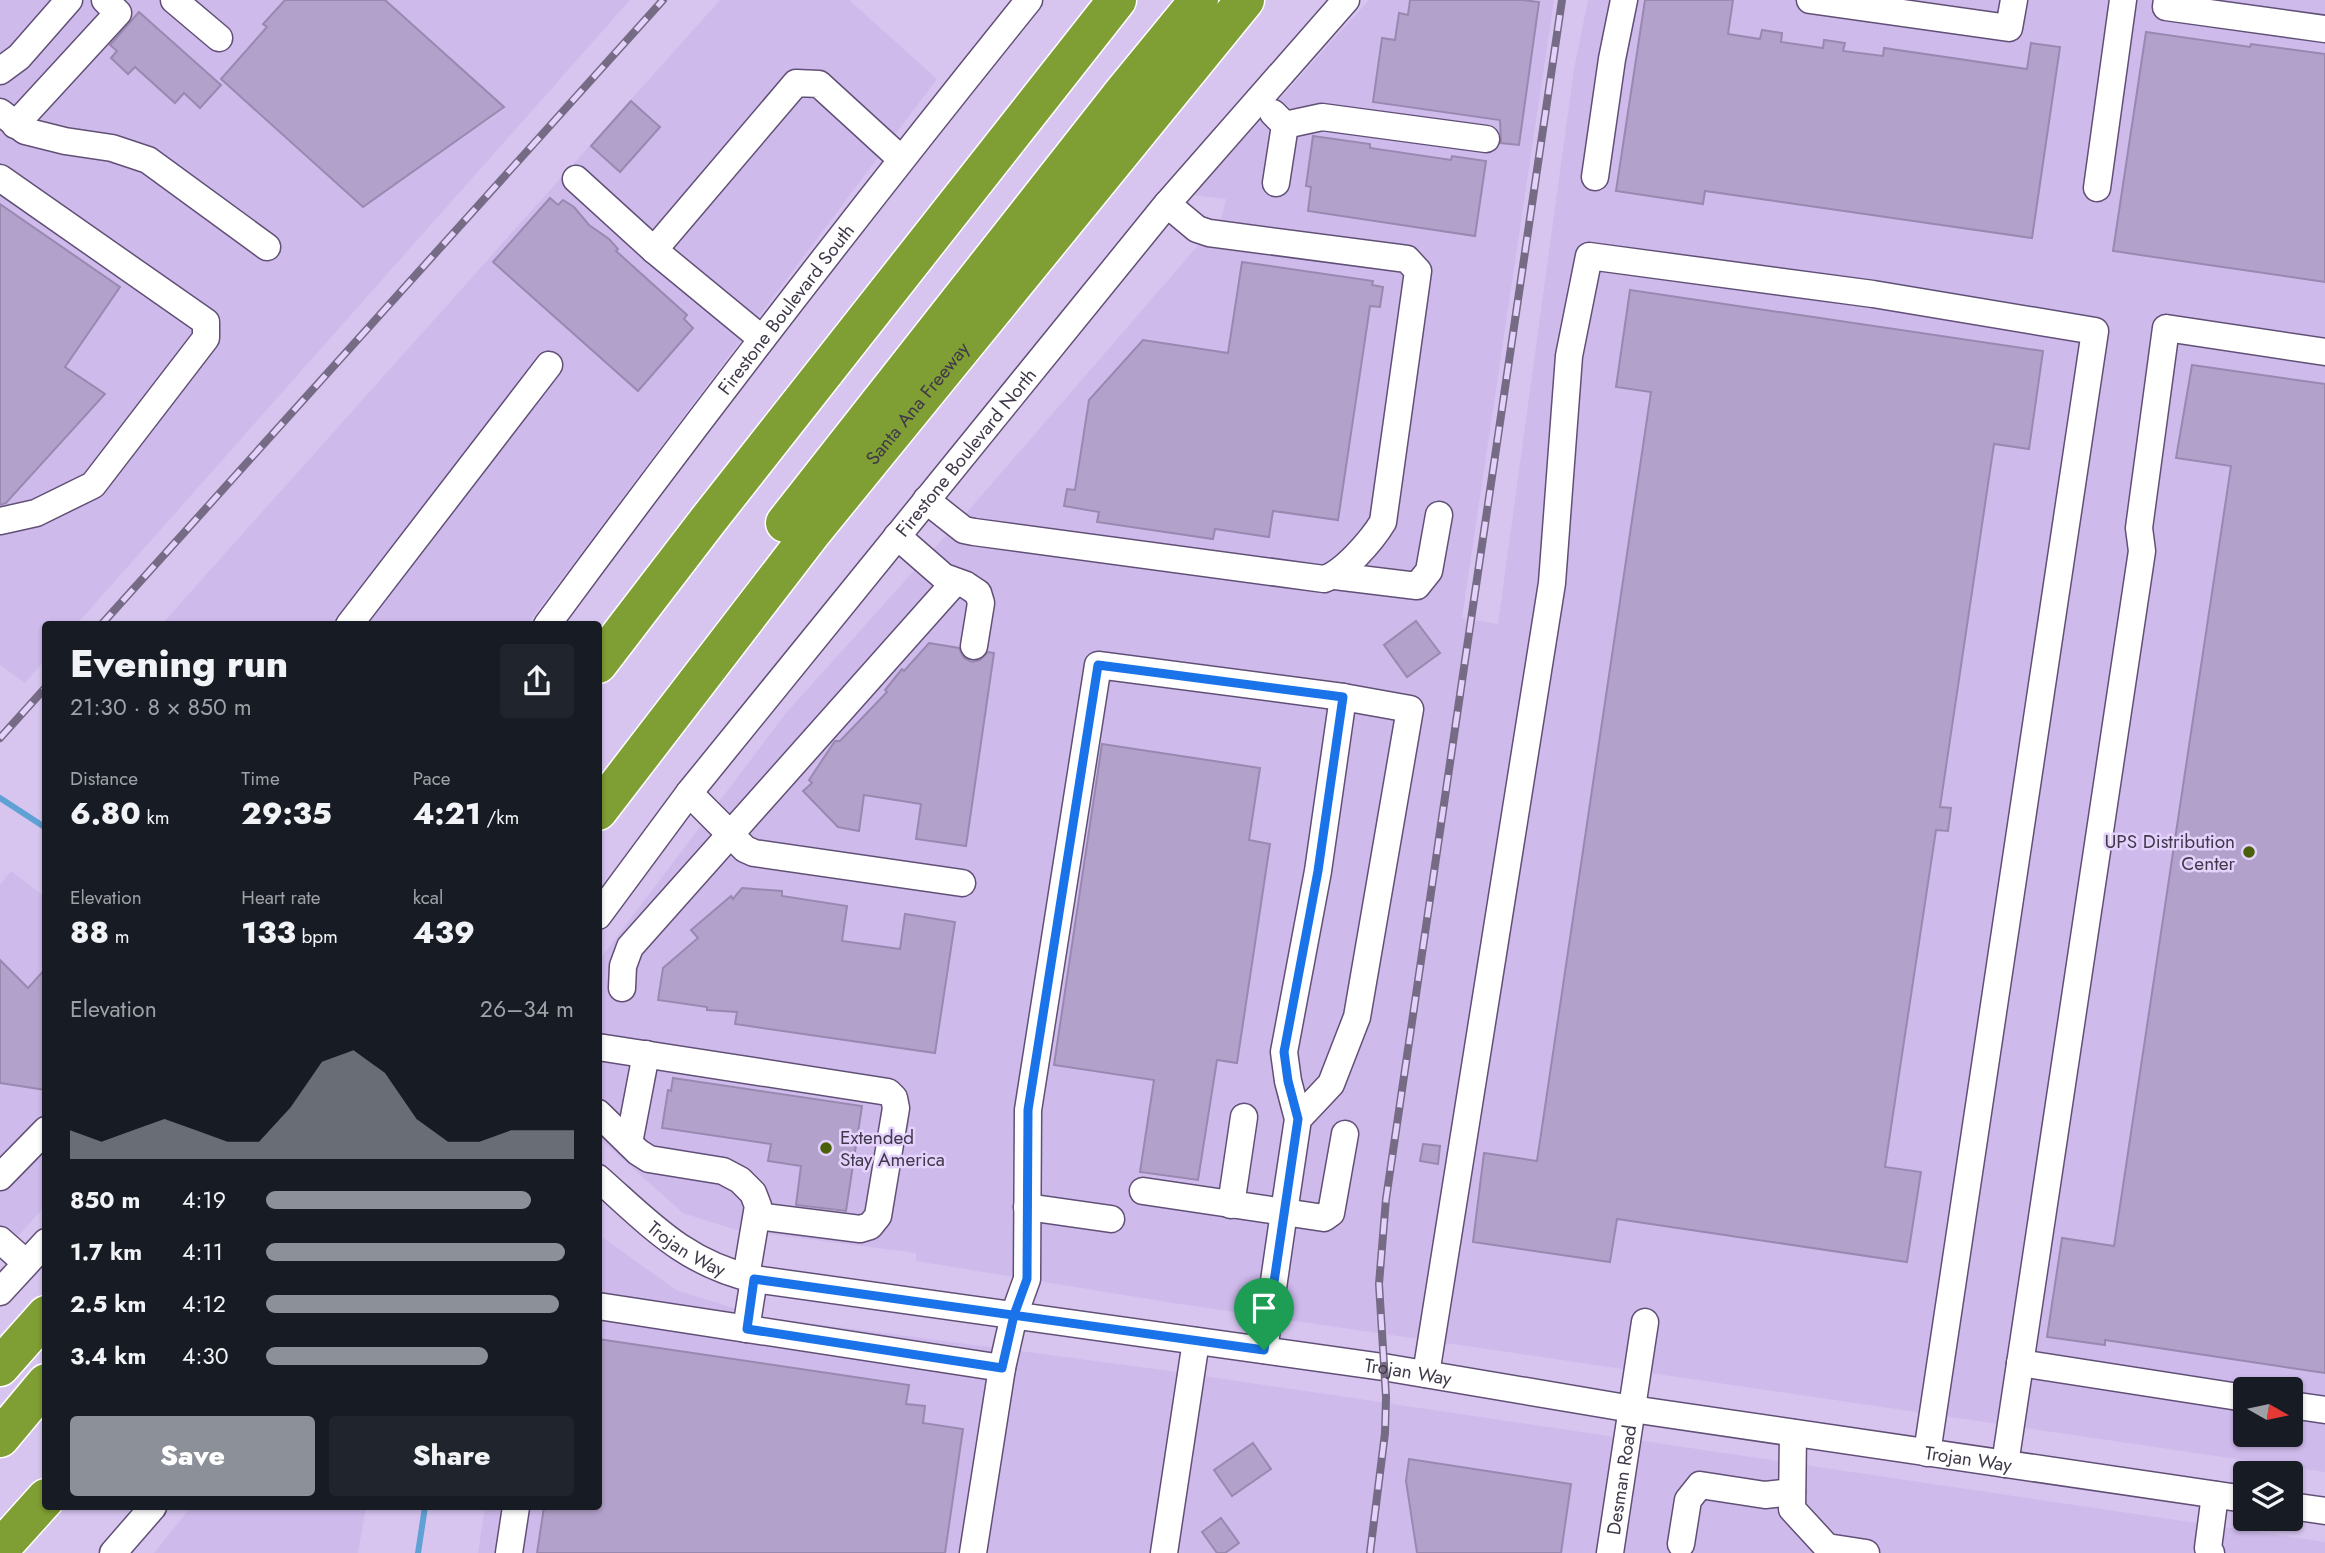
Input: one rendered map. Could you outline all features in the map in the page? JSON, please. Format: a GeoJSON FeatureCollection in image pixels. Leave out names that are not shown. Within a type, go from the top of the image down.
{"type":"FeatureCollection","features":[{"type":"Feature","properties":{"kind":"highway"},"geometry":{"type":"LineString","coordinates":[[602,659],[1117,0]]}},
{"type":"Feature","properties":{"kind":"highway"},"geometry":{"type":"LineString","coordinates":[[602,766],[781,528],[1199,0]]}},
{"type":"Feature","properties":{"kind":"highway","name":"Santa Ana Freeway"},"geometry":{"type":"LineString","coordinates":[[602,806],[813,531],[1245,0]]}},
{"type":"Feature","properties":{"kind":"highway"},"geometry":{"type":"LineString","coordinates":[[0,1367],[42,1320]]}},
{"type":"Feature","properties":{"kind":"highway"},"geometry":{"type":"LineString","coordinates":[[0,1438],[42,1388]]}},
{"type":"Feature","properties":{"kind":"highway"},"geometry":{"type":"LineString","coordinates":[[0,1549],[42,1502]]}},
{"type":"Feature","properties":{"kind":"highway"},"geometry":{"type":"LineString","coordinates":[[29,1553],[65,1510]]}},
{"type":"Feature","properties":{"kind":"street"},"geometry":{"type":"LineString","coordinates":[[0,71],[19,57],[69,0]]}},
{"type":"Feature","properties":{"kind":"street"},"geometry":{"type":"LineString","coordinates":[[105,0],[118,13],[8,119],[24,131],[112,149],[148,160],[267,247]]}},
{"type":"Feature","properties":{"kind":"street"},"geometry":{"type":"LineString","coordinates":[[174,0],[219,38]]}},
{"type":"Feature","properties":{"kind":"street","name":"Firestone Boulevard South"},"geometry":{"type":"LineString","coordinates":[[550,621],[762,339],[901,159],[1029,0]]}},
{"type":"Feature","properties":{"kind":"street","name":"Firestone Boulevard North"},"geometry":{"type":"LineString","coordinates":[[602,911],[689,793],[1167,204],[1346,0]]}},
{"type":"Feature","properties":{"kind":"street"},"geometry":{"type":"LineString","coordinates":[[1595,177],[1612,59],[1624,0]]}},
{"type":"Feature","properties":{"kind":"street"},"geometry":{"type":"LineString","coordinates":[[1810,0],[1913,7],[2009,28],[2014,0]]}},
{"type":"Feature","properties":{"kind":"street"},"geometry":{"type":"LineString","coordinates":[[2097,188],[2123,1],[2166,4],[2325,29]]}},
{"type":"Feature","properties":{"kind":"street"},"geometry":{"type":"LineString","coordinates":[[654,250],[796,83],[819,84],[901,159]]}},
{"type":"Feature","properties":{"kind":"street"},"geometry":{"type":"LineString","coordinates":[[1258,100],[1286,125]]}},
{"type":"Feature","properties":{"kind":"street"},"geometry":{"type":"LineString","coordinates":[[1286,125],[1322,117],[1486,139]]}},
{"type":"Feature","properties":{"kind":"street"},"geometry":{"type":"LineString","coordinates":[[1276,183],[1286,125]]}},
{"type":"Feature","properties":{"kind":"street"},"geometry":{"type":"LineString","coordinates":[[0,178],[205,322],[205,338],[93,485],[36,513],[0,521]]}},
{"type":"Feature","properties":{"kind":"street"},"geometry":{"type":"LineString","coordinates":[[576,179],[654,250],[762,339]]}},
{"type":"Feature","properties":{"kind":"street"},"geometry":{"type":"LineString","coordinates":[[1167,204],[1197,229],[1209,233],[1407,259],[1418,271],[1383,522],[1377,532],[1335,576]]}},
{"type":"Feature","properties":{"kind":"street"},"geometry":{"type":"LineString","coordinates":[[1426,1374],[1552,583],[1569,356],[1589,256],[1873,294],[2095,331],[1927,1453]]}},
{"type":"Feature","properties":{"kind":"street"},"geometry":{"type":"LineString","coordinates":[[2004,1464],[2142,551],[2139,528],[2166,328],[2325,352]]}},
{"type":"Feature","properties":{"kind":"street"},"geometry":{"type":"LineString","coordinates":[[352,621],[549,365]]}},
{"type":"Feature","properties":{"kind":"street"},"geometry":{"type":"LineString","coordinates":[[926,500],[964,530],[974,532],[1324,579],[1335,576],[1418,586],[1429,571],[1439,515]]}},
{"type":"Feature","properties":{"kind":"street"},"geometry":{"type":"LineString","coordinates":[[897,536],[944,577],[966,585],[978,593],[981,603],[974,646]]}},
{"type":"Feature","properties":{"kind":"street"},"geometry":{"type":"LineString","coordinates":[[620,987],[623,966],[630,947],[955,582]]}},
{"type":"Feature","properties":{"kind":"street"},"geometry":{"type":"LineString","coordinates":[[973,1553],[1002,1368],[1014,1315],[1027,1279],[1028,1110],[1098,665],[1343,697],[1410,709],[1357,1017],[1331,1084],[1298,1119]]}},
{"type":"Feature","properties":{"kind":"street"},"geometry":{"type":"LineString","coordinates":[[1264,1350],[1298,1119],[1284,1052],[1318,871],[1343,697]]}},
{"type":"Feature","properties":{"kind":"street"},"geometry":{"type":"LineString","coordinates":[[689,793],[745,849],[754,853],[962,883]]}},
{"type":"Feature","properties":{"kind":"street"},"geometry":{"type":"LineString","coordinates":[[602,1048],[888,1092],[894,1098],[895,1108],[878,1216],[870,1226],[860,1229],[757,1216]]}},
{"type":"Feature","properties":{"kind":"street"},"geometry":{"type":"LineString","coordinates":[[629,1143],[646,1054]]}},
{"type":"Feature","properties":{"kind":"street"},"geometry":{"type":"LineString","coordinates":[[602,1116],[649,1159],[723,1171],[740,1180],[753,1193],[758,1206],[747,1329]]}},
{"type":"Feature","properties":{"kind":"street"},"geometry":{"type":"LineString","coordinates":[[1231,1205],[1244,1117]]}},
{"type":"Feature","properties":{"kind":"street"},"geometry":{"type":"LineString","coordinates":[[0,1177],[42,1134]]}},
{"type":"Feature","properties":{"kind":"street"},"geometry":{"type":"LineString","coordinates":[[1143,1191],[1324,1218],[1331,1213],[1345,1134]]}},
{"type":"Feature","properties":{"kind":"street","name":"Trojan Way"},"geometry":{"type":"LineString","coordinates":[[602,1183],[660,1234],[716,1267],[750,1278],[1264,1350],[1632,1409],[2233,1497]]}},
{"type":"Feature","properties":{"kind":"street"},"geometry":{"type":"LineString","coordinates":[[1027,1207],[1111,1219]]}},
{"type":"Feature","properties":{"kind":"street"},"geometry":{"type":"LineString","coordinates":[[0,1240],[26,1263]]}},
{"type":"Feature","properties":{"kind":"street"},"geometry":{"type":"LineString","coordinates":[[0,1292],[42,1246]]}},
{"type":"Feature","properties":{"kind":"street"},"geometry":{"type":"LineString","coordinates":[[602,1307],[1002,1368]]}},
{"type":"Feature","properties":{"kind":"street","name":"Desman Road"},"geometry":{"type":"LineString","coordinates":[[1610,1553],[1645,1322]]}},
{"type":"Feature","properties":{"kind":"street"},"geometry":{"type":"LineString","coordinates":[[1164,1553],[1196,1341]]}},
{"type":"Feature","properties":{"kind":"street"},"geometry":{"type":"LineString","coordinates":[[2020,1363],[2233,1396]]}},
{"type":"Feature","properties":{"kind":"street"},"geometry":{"type":"LineString","coordinates":[[2303,1407],[2325,1410]]}},
{"type":"Feature","properties":{"kind":"street"},"geometry":{"type":"LineString","coordinates":[[1793,1433],[1792,1508],[1827,1547],[1866,1553]]}},
{"type":"Feature","properties":{"kind":"street"},"geometry":{"type":"LineString","coordinates":[[1681,1544],[1688,1500],[1700,1485],[1765,1495],[1792,1492]]}},
{"type":"Feature","properties":{"kind":"street"},"geometry":{"type":"LineString","coordinates":[[2211,1553],[2208,1548],[2215,1495]]}},
{"type":"Feature","properties":{"kind":"street"},"geometry":{"type":"LineString","coordinates":[[2303,1508],[2325,1511]]}},
{"type":"Feature","properties":{"kind":"street"},"geometry":{"type":"LineString","coordinates":[[113,1553],[150,1510]]}},
{"type":"Feature","properties":{"kind":"street"},"geometry":{"type":"LineString","coordinates":[[509,1553],[516,1510]]}},
{"type":"Feature","properties":{"kind":"shaded area"},"geometry":{"type":"Polygon","coordinates":[[[0,0],[630,0],[80,621],[42,621],[42,663],[25,683],[0,665],[0,0]]]}},
{"type":"Feature","properties":{"kind":"shaded area"},"geometry":{"type":"Polygon","coordinates":[[[720,0],[849,0],[937,79],[530,621],[165,621],[720,0]]]}},
{"type":"Feature","properties":{"kind":"shaded area"},"geometry":{"type":"Polygon","coordinates":[[[1369,0],[1554,0],[1462,618],[1498,624],[1574,69],[1588,0],[2325,0],[2325,1472],[2303,1469],[2303,1461],[2250,1461],[1173,1303],[916,1261],[916,1253],[736,1230],[683,1213],[602,1141],[602,957],[786,713],[975,503],[1221,219],[1226,199],[1193,195],[1369,0]]]}},
{"type":"Feature","properties":{"kind":"shaded area"},"geometry":{"type":"Polygon","coordinates":[[[11,871],[42,895],[42,1209],[0,1256],[0,885],[11,871]]]}},
{"type":"Feature","properties":{"kind":"shaded area"},"geometry":{"type":"Polygon","coordinates":[[[602,1237],[676,1290],[762,1317],[1163,1370],[2233,1528],[2233,1531],[2325,1542],[2325,1553],[478,1553],[485,1510],[602,1510],[602,1237]]]}},
{"type":"Feature","properties":{"kind":"shaded area"},"geometry":{"type":"Polygon","coordinates":[[[189,1510],[365,1510],[358,1553],[154,1553],[189,1510]]]}},
{"type":"Feature","properties":{"kind":"building"},"geometry":{"type":"Polygon","coordinates":[[[285,0],[385,0],[504,107],[363,207],[221,79],[267,27],[263,24],[285,0]]]}},
{"type":"Feature","properties":{"kind":"building"},"geometry":{"type":"Polygon","coordinates":[[[1410,0],[1539,2],[1519,145],[1501,143],[1500,120],[1373,102],[1382,38],[1395,40],[1399,13],[1408,15],[1410,0]]]}},
{"type":"Feature","properties":{"kind":"building"},"geometry":{"type":"Polygon","coordinates":[[[1645,0],[1733,0],[1728,34],[1760,39],[1762,30],[1782,33],[1781,42],[1823,48],[1824,40],[1845,43],[1843,51],[1883,56],[1884,48],[2027,69],[2031,43],[2060,47],[2032,238],[1705,191],[1703,204],[1616,191],[1645,0]]]}},
{"type":"Feature","properties":{"kind":"building"},"geometry":{"type":"Polygon","coordinates":[[[139,12],[221,85],[200,108],[184,93],[175,103],[135,67],[128,74],[111,58],[117,51],[110,45],[139,12]]]}},
{"type":"Feature","properties":{"kind":"building"},"geometry":{"type":"Polygon","coordinates":[[[2146,32],[2250,47],[2251,44],[2325,54],[2325,282],[2113,251],[2146,32]]]}},
{"type":"Feature","properties":{"kind":"building"},"geometry":{"type":"Polygon","coordinates":[[[631,101],[660,127],[620,172],[591,146],[631,101]]]}},
{"type":"Feature","properties":{"kind":"building"},"geometry":{"type":"Polygon","coordinates":[[[1313,136],[1451,160],[1452,156],[1486,161],[1475,236],[1308,211],[1311,187],[1306,186],[1313,136]]]}},
{"type":"Feature","properties":{"kind":"building"},"geometry":{"type":"Polygon","coordinates":[[[550,198],[558,205],[563,200],[574,207],[589,225],[609,239],[618,249],[616,251],[687,315],[684,319],[693,328],[638,391],[493,262],[550,198]]]}},
{"type":"Feature","properties":{"kind":"building"},"geometry":{"type":"Polygon","coordinates":[[[0,204],[120,287],[65,367],[105,394],[6,503],[0,505],[0,204]]]}},
{"type":"Feature","properties":{"kind":"building"},"geometry":{"type":"Polygon","coordinates":[[[1242,262],[1373,281],[1372,285],[1383,287],[1380,307],[1370,306],[1338,520],[1273,511],[1269,537],[1215,529],[1213,539],[1097,522],[1099,512],[1064,506],[1067,489],[1075,490],[1089,400],[1143,340],[1228,353],[1242,262]]]}},
{"type":"Feature","properties":{"kind":"building"},"geometry":{"type":"Polygon","coordinates":[[[1630,290],[2043,351],[2029,449],[1994,444],[1940,807],[1951,808],[1948,831],[1936,830],[1885,1167],[1921,1172],[1907,1262],[1617,1219],[1610,1262],[1473,1242],[1484,1153],[1537,1161],[1651,392],[1616,387],[1630,290]]]}},
{"type":"Feature","properties":{"kind":"building","name":"UPS Distribution Center"},"geometry":{"type":"Polygon","coordinates":[[[2192,365],[2325,384],[2325,1373],[2105,1340],[2105,1345],[2047,1337],[2062,1238],[2114,1246],[2231,466],[2176,458],[2192,365]]]}},
{"type":"Feature","properties":{"kind":"building"},"geometry":{"type":"Polygon","coordinates":[[[1416,621],[1440,653],[1407,677],[1384,645],[1416,621]]]}},
{"type":"Feature","properties":{"kind":"building"},"geometry":{"type":"Polygon","coordinates":[[[929,643],[959,648],[964,658],[972,662],[980,660],[988,652],[994,653],[966,846],[916,839],[921,804],[864,795],[859,831],[838,827],[803,791],[812,783],[809,780],[835,741],[840,741],[887,692],[885,690],[902,669],[904,671],[929,643]]]}},
{"type":"Feature","properties":{"kind":"building"},"geometry":{"type":"Polygon","coordinates":[[[1102,744],[1260,768],[1249,840],[1270,844],[1237,1063],[1217,1060],[1198,1180],[1140,1172],[1154,1080],[1054,1065],[1102,744]]]}},
{"type":"Feature","properties":{"kind":"building"},"geometry":{"type":"Polygon","coordinates":[[[742,888],[782,891],[782,896],[847,906],[842,941],[900,949],[905,914],[955,922],[935,1053],[735,1024],[737,1012],[707,1010],[707,1007],[658,1000],[663,968],[698,938],[691,930],[731,896],[733,899],[742,888]]]}},
{"type":"Feature","properties":{"kind":"building"},"geometry":{"type":"Polygon","coordinates":[[[0,960],[28,988],[42,972],[42,1089],[0,1083],[0,960]]]}},
{"type":"Feature","properties":{"kind":"building","name":"Extended Stay America"},"geometry":{"type":"Polygon","coordinates":[[[673,1078],[862,1106],[846,1211],[796,1205],[801,1166],[768,1161],[771,1144],[662,1128],[668,1090],[671,1091],[673,1078]]]}},
{"type":"Feature","properties":{"kind":"building"},"geometry":{"type":"Polygon","coordinates":[[[1423,1144],[1440,1146],[1438,1164],[1420,1161],[1423,1144]]]}},
{"type":"Feature","properties":{"kind":"building"},"geometry":{"type":"Polygon","coordinates":[[[602,1340],[909,1385],[906,1404],[925,1406],[923,1423],[963,1429],[945,1553],[537,1553],[544,1510],[602,1510],[602,1340]]]}},
{"type":"Feature","properties":{"kind":"building"},"geometry":{"type":"Polygon","coordinates":[[[1253,1443],[1271,1469],[1232,1496],[1214,1470],[1253,1443]]]}},
{"type":"Feature","properties":{"kind":"building"},"geometry":{"type":"Polygon","coordinates":[[[1409,1459],[1571,1484],[1561,1553],[1417,1553],[1406,1481],[1409,1459]]]}},
{"type":"Feature","properties":{"kind":"building"},"geometry":{"type":"Polygon","coordinates":[[[1221,1518],[1239,1543],[1225,1553],[1217,1553],[1202,1532],[1221,1518]]]}},
{"type":"Feature","properties":{"kind":"waterway"},"geometry":{"type":"LineString","coordinates":[[0,798],[42,825]]}},
{"type":"Feature","properties":{"kind":"waterway"},"geometry":{"type":"LineString","coordinates":[[418,1553],[425,1510]]}},
{"type":"Feature","properties":{"kind":"railway"},"geometry":{"type":"LineString","coordinates":[[105,621],[663,0]]}},
{"type":"Feature","properties":{"kind":"railway"},"geometry":{"type":"LineString","coordinates":[[1370,1553],[1385,1433],[1386,1397],[1379,1284],[1386,1199],[1562,0]]}},
{"type":"Feature","properties":{"kind":"railway"},"geometry":{"type":"LineString","coordinates":[[0,738],[42,691]]}},
{"type":"Feature","properties":{"kind":"place","name":"UPS Distribution Center"},"geometry":{"type":"Point","coordinates":[2249,852]}},
{"type":"Feature","properties":{"kind":"place","name":"Extended Stay America"},"geometry":{"type":"Point","coordinates":[826,1148]}},
{"type":"Feature","properties":{"kind":"route"},"geometry":{"type":"LineString","coordinates":[[1264,1350],[1014,1315],[754,1279],[747,1329],[1002,1368],[1014,1315],[1027,1279],[1028,1110],[1098,665],[1343,697],[1318,871],[1284,1052],[1298,1119],[1264,1350]]}}]}
